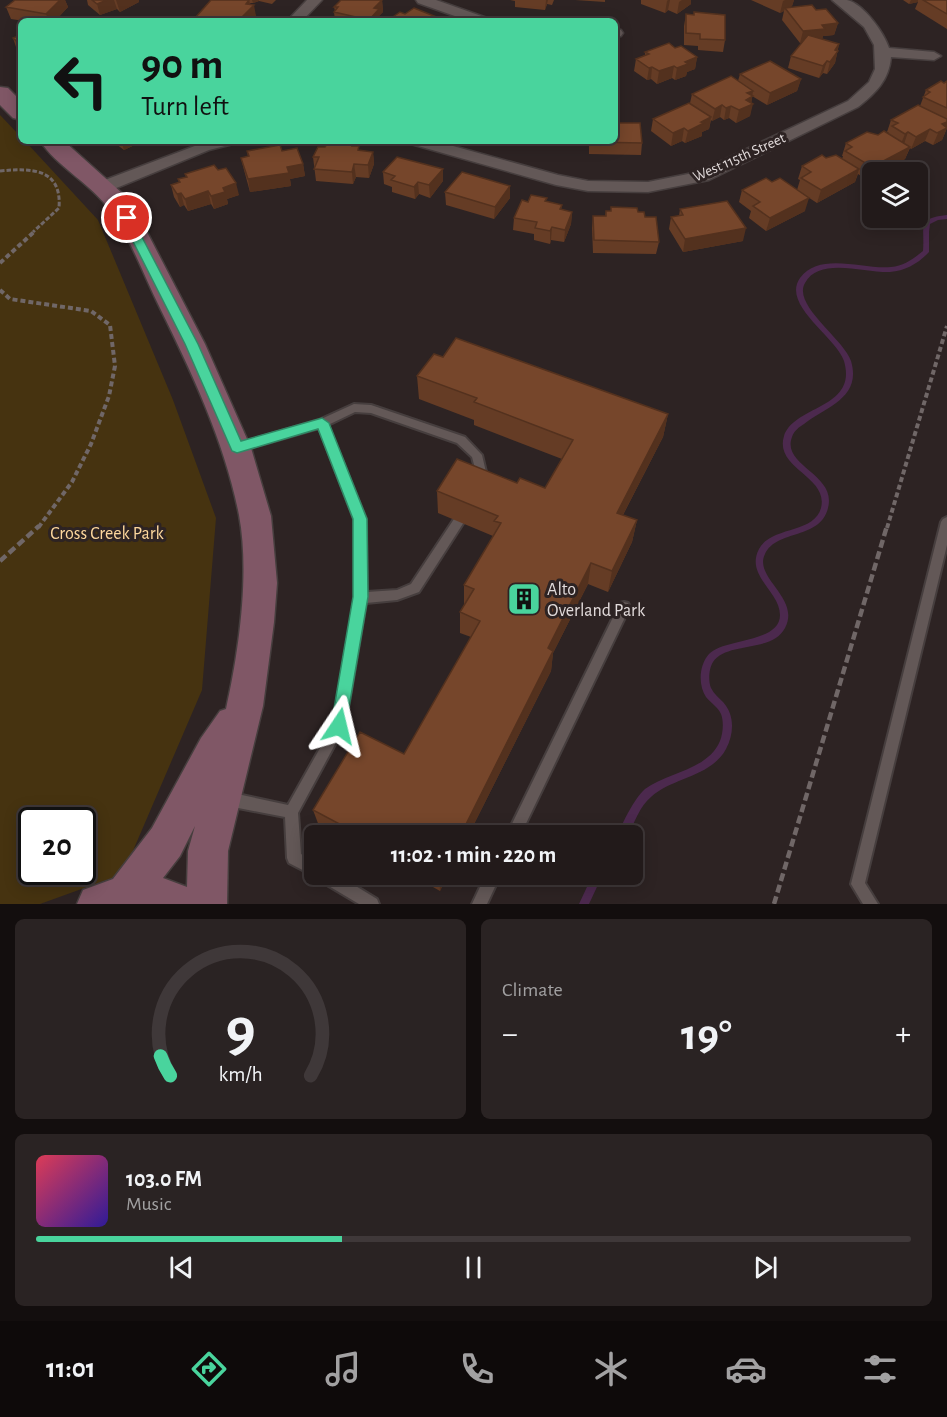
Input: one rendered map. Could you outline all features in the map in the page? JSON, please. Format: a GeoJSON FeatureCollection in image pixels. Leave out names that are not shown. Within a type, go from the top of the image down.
{"type":"FeatureCollection","features":[{"type":"Feature","properties":{"kind":"street"},"geometry":{"type":"LineString","coordinates":[[297,18],[315,0]]}},
{"type":"Feature","properties":{"kind":"street"},"geometry":{"type":"LineString","coordinates":[[423,0],[474,18]]}},
{"type":"Feature","properties":{"kind":"street"},"geometry":{"type":"LineString","coordinates":[[839,0],[865,18],[879,35],[883,52],[934,56]]}},
{"type":"Feature","properties":{"kind":"street","name":"West 115th Street"},"geometry":{"type":"LineString","coordinates":[[428,144],[556,180],[588,186],[616,188],[675,183],[703,176],[853,104],[870,91],[877,81],[884,67],[883,52]]}},
{"type":"Feature","properties":{"kind":"street"},"geometry":{"type":"LineString","coordinates":[[0,93],[18,110]]}},
{"type":"Feature","properties":{"kind":"street"},"geometry":{"type":"LineString","coordinates":[[54,144],[114,199],[136,234],[191,344],[237,448],[255,516],[260,572],[257,622],[245,706],[208,850],[207,904]]}},
{"type":"Feature","properties":{"kind":"street"},"geometry":{"type":"LineString","coordinates":[[103,187],[215,144]]}},
{"type":"Feature","properties":{"kind":"street"},"geometry":{"type":"LineString","coordinates":[[112,899],[166,842],[214,751],[245,706]]}},
{"type":"Feature","properties":{"kind":"street"},"geometry":{"type":"LineString","coordinates":[[112,899],[158,895],[180,904]]}},
{"type":"Feature","properties":{"kind":"lane"},"geometry":{"type":"LineString","coordinates":[[237,448],[322,423],[354,408],[371,409],[461,440],[477,455],[481,472],[477,489]]}},
{"type":"Feature","properties":{"kind":"lane"},"geometry":{"type":"LineString","coordinates":[[304,864],[294,858],[291,813],[339,726],[361,597],[360,519],[322,423]]}},
{"type":"Feature","properties":{"kind":"lane"},"geometry":{"type":"LineString","coordinates":[[361,597],[398,595],[416,588],[458,522]]}},
{"type":"Feature","properties":{"kind":"lane"},"geometry":{"type":"LineString","coordinates":[[870,904],[858,884],[947,522]]}},
{"type":"Feature","properties":{"kind":"lane"},"geometry":{"type":"LineString","coordinates":[[518,825],[624,607]]}},
{"type":"Feature","properties":{"kind":"lane"},"geometry":{"type":"LineString","coordinates":[[222,798],[291,813]]}},
{"type":"Feature","properties":{"kind":"lane"},"geometry":{"type":"LineString","coordinates":[[340,885],[372,904]]}},
{"type":"Feature","properties":{"kind":"lane"},"geometry":{"type":"LineString","coordinates":[[479,904],[488,885]]}},
{"type":"Feature","properties":{"kind":"path"},"geometry":{"type":"LineString","coordinates":[[0,171],[38,170],[57,183],[61,195],[59,207],[0,263]]}},
{"type":"Feature","properties":{"kind":"path"},"geometry":{"type":"LineString","coordinates":[[0,290],[10,299],[91,311],[111,325],[114,344],[114,379],[87,457],[66,494],[27,541],[0,561]]}},
{"type":"Feature","properties":{"kind":"path"},"geometry":{"type":"LineString","coordinates":[[774,904],[947,326]]}},
{"type":"Feature","properties":{"kind":"green space","name":"Cross Creek Park"},"geometry":{"type":"Polygon","coordinates":[[[0,115],[18,134],[18,144],[28,144],[98,220],[173,400],[216,518],[202,690],[123,874],[96,884],[96,807],[18,807],[18,885],[93,885],[40,904],[0,904],[0,115]]]}},
{"type":"Feature","properties":{"kind":"building"},"geometry":{"type":"Polygon","coordinates":[[[15,0],[60,0],[46,14],[6,7],[15,0]]]}},
{"type":"Feature","properties":{"kind":"building"},"geometry":{"type":"Polygon","coordinates":[[[92,0],[107,0],[97,4],[92,0]]]}},
{"type":"Feature","properties":{"kind":"building"},"geometry":{"type":"Polygon","coordinates":[[[211,0],[249,0],[246,4],[254,5],[241,18],[195,18],[211,0]]]}},
{"type":"Feature","properties":{"kind":"building"},"geometry":{"type":"Polygon","coordinates":[[[341,0],[382,0],[374,8],[379,9],[371,18],[334,12],[338,7],[334,7],[341,0]]]}},
{"type":"Feature","properties":{"kind":"building"},"geometry":{"type":"Polygon","coordinates":[[[923,0],[947,0],[947,14],[923,0]]]}},
{"type":"Feature","properties":{"kind":"building"},"geometry":{"type":"Polygon","coordinates":[[[812,5],[816,10],[826,9],[838,23],[822,25],[825,29],[803,31],[785,8],[812,5]]]}},
{"type":"Feature","properties":{"kind":"building"},"geometry":{"type":"Polygon","coordinates":[[[414,8],[439,18],[391,18],[400,12],[405,14],[414,8]]]}},
{"type":"Feature","properties":{"kind":"building"},"geometry":{"type":"Polygon","coordinates":[[[694,12],[725,15],[725,40],[700,39],[700,34],[686,33],[686,14],[694,15],[694,12]]]}},
{"type":"Feature","properties":{"kind":"building"},"geometry":{"type":"Polygon","coordinates":[[[808,35],[839,44],[835,50],[838,51],[830,62],[827,61],[823,66],[791,56],[808,35]]]}},
{"type":"Feature","properties":{"kind":"building"},"geometry":{"type":"Polygon","coordinates":[[[669,43],[675,48],[681,46],[697,57],[685,62],[688,64],[659,71],[652,67],[649,68],[636,59],[649,54],[645,52],[669,43]]]}},
{"type":"Feature","properties":{"kind":"building"},"geometry":{"type":"Polygon","coordinates":[[[770,61],[801,79],[770,93],[740,74],[770,61]]]}},
{"type":"Feature","properties":{"kind":"building"},"geometry":{"type":"Polygon","coordinates":[[[731,76],[753,91],[747,93],[753,96],[746,100],[753,104],[739,110],[722,105],[715,109],[692,94],[731,76]]]}},
{"type":"Feature","properties":{"kind":"building"},"geometry":{"type":"Polygon","coordinates":[[[941,81],[944,83],[947,81],[947,108],[923,97],[930,92],[926,90],[941,81]]]}},
{"type":"Feature","properties":{"kind":"building"},"geometry":{"type":"Polygon","coordinates":[[[689,103],[711,117],[688,131],[684,128],[673,133],[653,119],[689,103]]]}},
{"type":"Feature","properties":{"kind":"building"},"geometry":{"type":"Polygon","coordinates":[[[918,105],[947,119],[947,122],[942,124],[947,128],[937,133],[930,129],[916,137],[908,132],[905,134],[892,126],[898,123],[891,120],[918,105]]]}},
{"type":"Feature","properties":{"kind":"building"},"geometry":{"type":"Polygon","coordinates":[[[618,123],[640,123],[642,143],[618,143],[618,123]]]}},
{"type":"Feature","properties":{"kind":"building"},"geometry":{"type":"Polygon","coordinates":[[[884,131],[910,147],[882,162],[864,162],[845,151],[852,147],[846,143],[867,132],[878,135],[884,131]]]}},
{"type":"Feature","properties":{"kind":"building"},"geometry":{"type":"Polygon","coordinates":[[[327,144],[353,144],[352,146],[359,146],[358,150],[373,152],[368,165],[354,164],[352,172],[314,169],[319,157],[313,157],[318,147],[325,147],[327,144]]]}},
{"type":"Feature","properties":{"kind":"building"},"geometry":{"type":"Polygon","coordinates":[[[280,145],[282,151],[297,148],[303,164],[287,167],[289,173],[248,179],[241,158],[249,156],[247,151],[280,145]]]}},
{"type":"Feature","properties":{"kind":"building"},"geometry":{"type":"Polygon","coordinates":[[[822,155],[826,158],[836,155],[859,169],[821,190],[801,178],[811,172],[802,166],[822,155]]]}},
{"type":"Feature","properties":{"kind":"building"},"geometry":{"type":"Polygon","coordinates":[[[397,157],[443,169],[429,185],[418,182],[414,187],[391,180],[395,176],[383,172],[397,157]]]}},
{"type":"Feature","properties":{"kind":"building"},"geometry":{"type":"Polygon","coordinates":[[[214,165],[218,170],[226,168],[236,183],[223,188],[225,192],[211,196],[208,191],[185,199],[181,193],[177,194],[171,185],[180,182],[178,179],[187,177],[185,174],[214,165]]]}},
{"type":"Feature","properties":{"kind":"building"},"geometry":{"type":"Polygon","coordinates":[[[462,172],[510,186],[495,207],[445,192],[462,172]]]}},
{"type":"Feature","properties":{"kind":"building"},"geometry":{"type":"Polygon","coordinates":[[[766,178],[772,182],[780,178],[809,198],[770,218],[753,206],[760,202],[742,190],[766,178]]]}},
{"type":"Feature","properties":{"kind":"building"},"geometry":{"type":"Polygon","coordinates":[[[531,195],[547,198],[545,201],[562,205],[560,209],[572,212],[565,230],[552,227],[550,231],[535,228],[537,222],[514,218],[522,200],[528,202],[531,195]]]}},
{"type":"Feature","properties":{"kind":"building"},"geometry":{"type":"Polygon","coordinates":[[[727,201],[746,228],[685,239],[671,217],[683,215],[680,209],[727,201]]]}},
{"type":"Feature","properties":{"kind":"building"},"geometry":{"type":"Polygon","coordinates":[[[611,207],[637,208],[638,212],[644,212],[645,217],[656,217],[659,242],[594,240],[593,216],[606,216],[606,211],[611,211],[611,207]]]}},
{"type":"Feature","properties":{"kind":"building","name":"Alto Overland Park"},"geometry":{"type":"Polygon","coordinates":[[[456,338],[668,414],[617,513],[637,520],[612,571],[591,563],[548,648],[553,651],[466,825],[341,825],[313,810],[360,732],[404,754],[480,621],[460,612],[474,589],[464,585],[501,523],[494,521],[498,516],[437,491],[457,459],[517,483],[520,478],[545,488],[573,440],[474,402],[477,398],[417,376],[434,354],[443,357],[456,338]]]}},
{"type":"Feature","properties":{"kind":"waterway"},"geometry":{"type":"LineString","coordinates":[[628,825],[648,793],[700,767],[718,754],[725,741],[727,723],[726,714],[721,705],[707,690],[706,676],[709,661],[717,653],[766,638],[781,627],[785,617],[783,607],[765,578],[759,559],[763,549],[770,542],[814,523],[821,516],[825,507],[825,495],[821,486],[790,456],[787,447],[788,436],[803,420],[838,399],[846,389],[849,377],[847,361],[842,351],[806,309],[800,298],[799,288],[803,279],[813,271],[825,266],[878,269],[906,266],[926,252],[928,223],[937,218],[947,217]]}},
{"type":"Feature","properties":{"kind":"waterway"},"geometry":{"type":"LineString","coordinates":[[584,904],[593,885]]}},
{"type":"Feature","properties":{"kind":"place","name":"Alto Overland Park"},"geometry":{"type":"Point","coordinates":[524,599]}},
{"type":"Feature","properties":{"kind":"route"},"geometry":{"type":"LineString","coordinates":[[127,218],[191,344],[237,448],[322,423],[360,519],[361,597],[339,726]]}}]}
